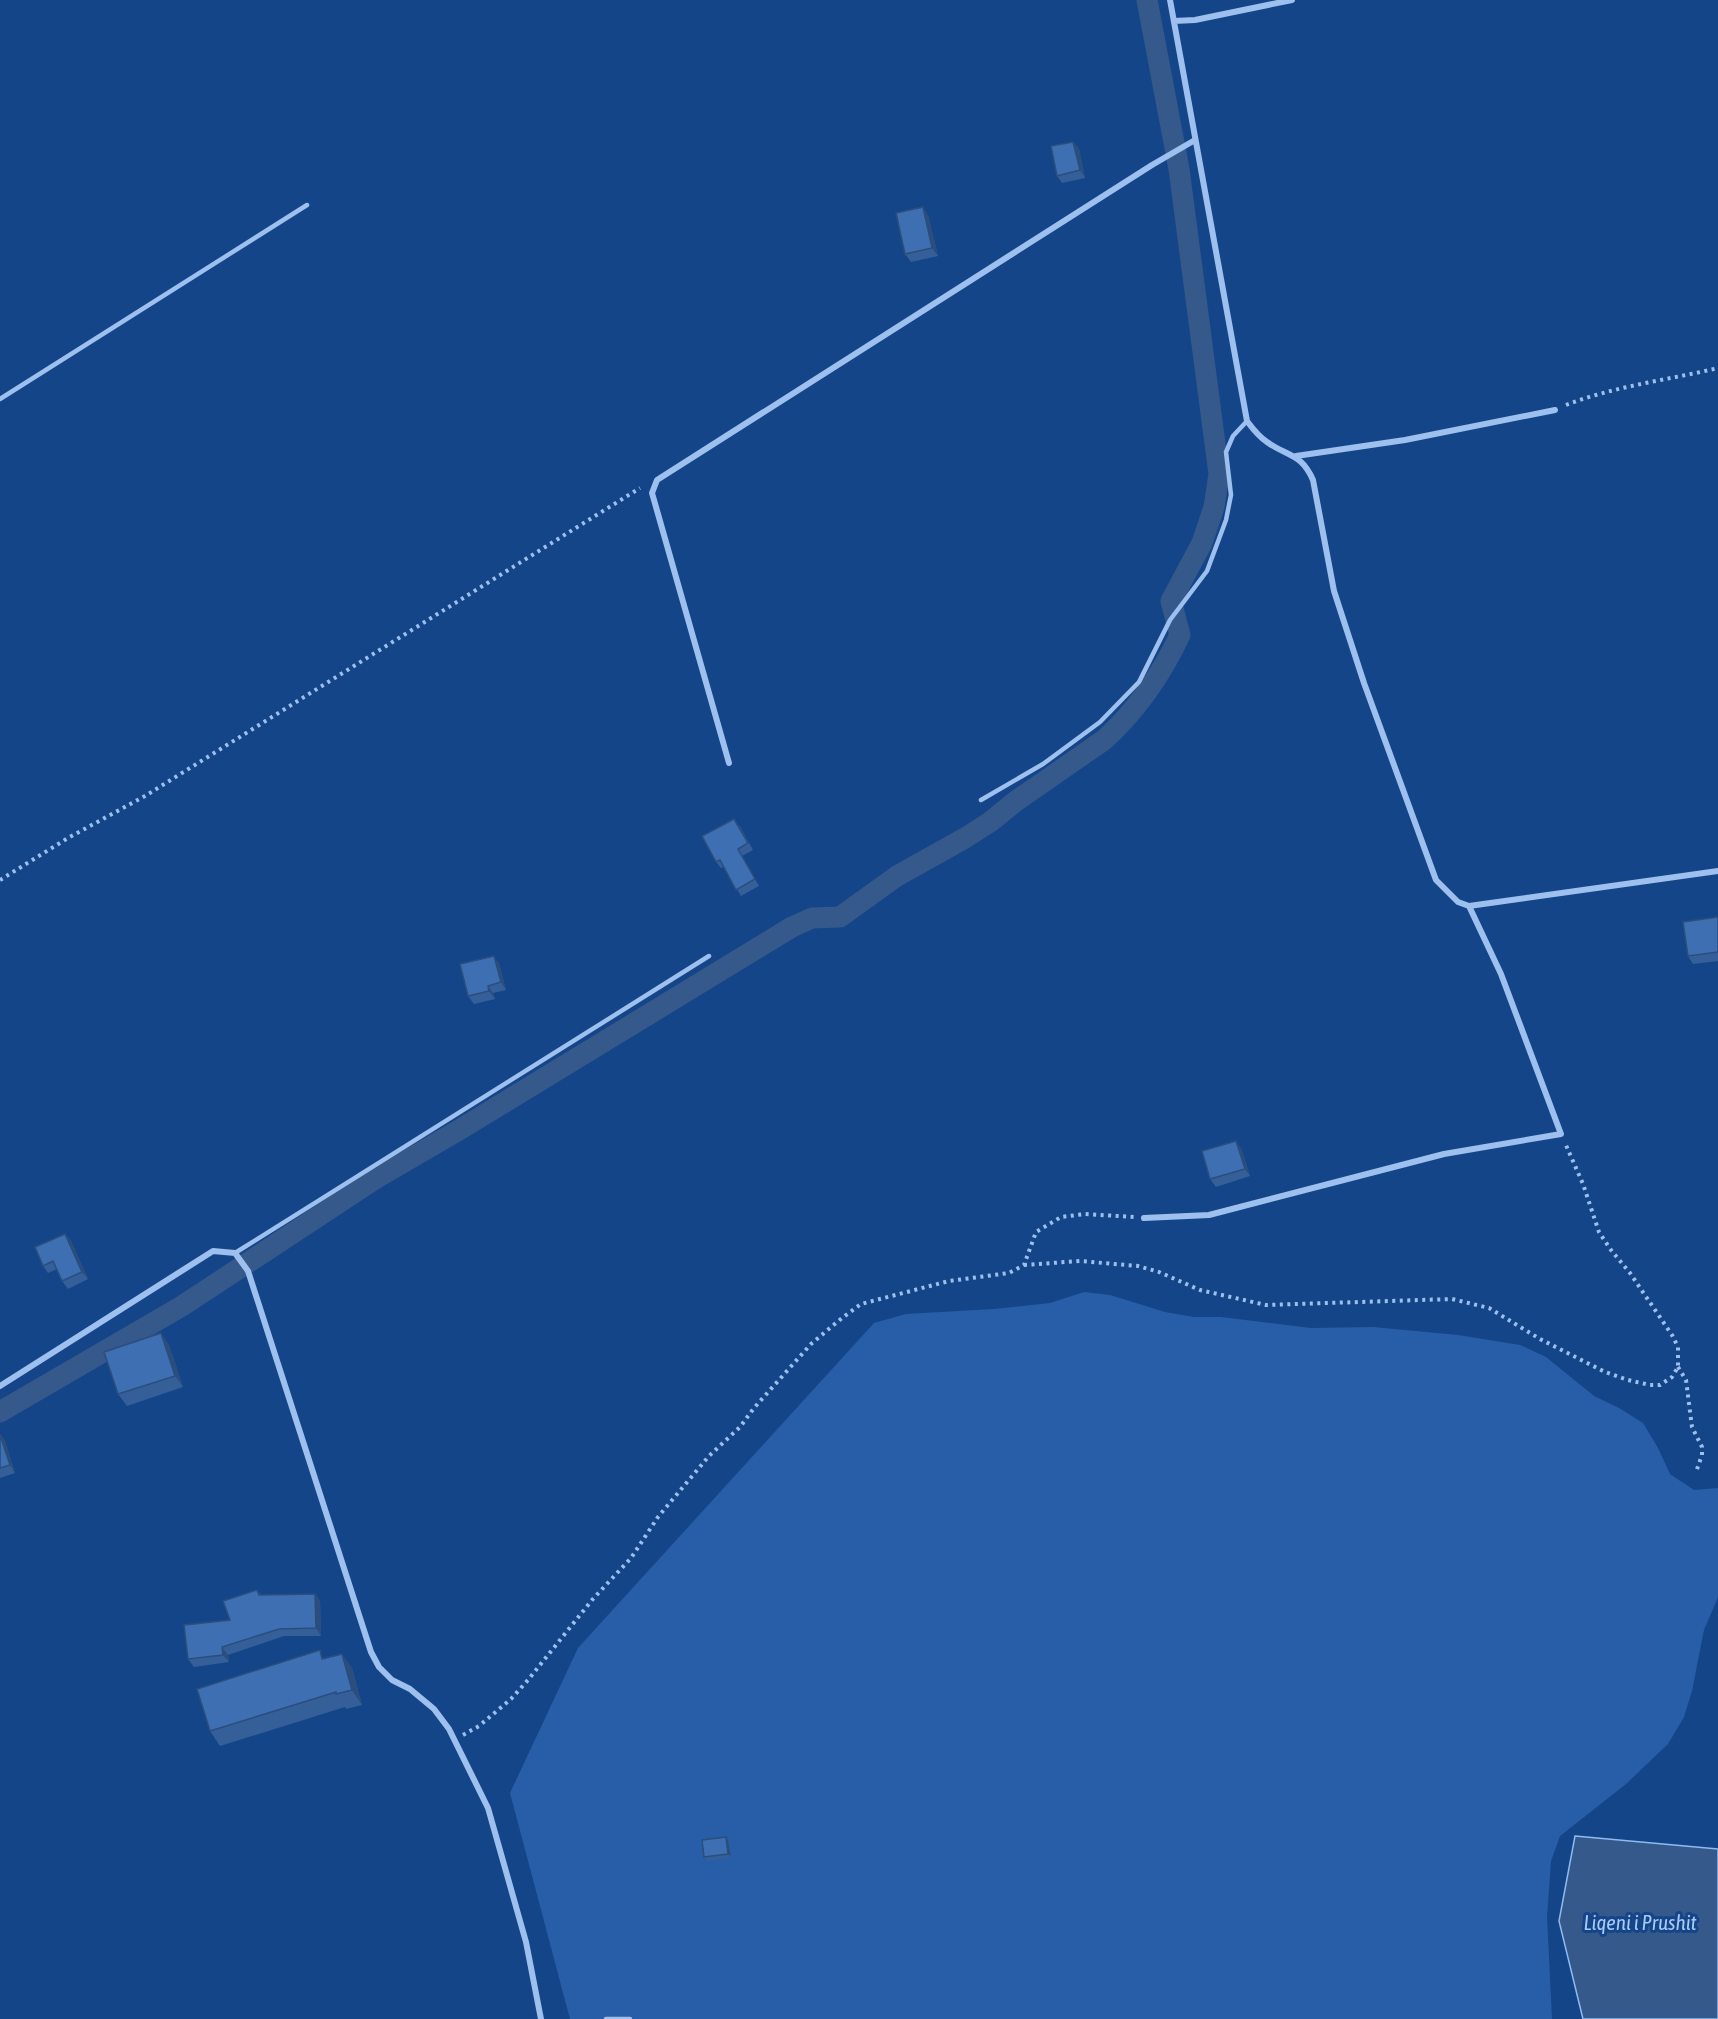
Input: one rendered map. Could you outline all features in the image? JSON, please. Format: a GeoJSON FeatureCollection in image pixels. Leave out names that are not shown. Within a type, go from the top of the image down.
{"type":"FeatureCollection","features":[{"type":"Feature","properties":{"kind":"street"},"geometry":{"type":"LineString","coordinates":[[1170,0],[1247,421],[1266,442],[1296,456],[1308,468],[1313,480],[1334,591],[1364,683],[1436,880],[1446,893],[1468,906],[1718,871]]}},
{"type":"Feature","properties":{"kind":"street"},"geometry":{"type":"LineString","coordinates":[[1174,21],[1195,21],[1292,0]]}},
{"type":"Feature","properties":{"kind":"street"},"geometry":{"type":"LineString","coordinates":[[729,763],[654,500],[652,492],[657,480],[1195,140]]}},
{"type":"Feature","properties":{"kind":"street"},"geometry":{"type":"LineString","coordinates":[[1296,456],[1405,440],[1555,410]]}},
{"type":"Feature","properties":{"kind":"street"},"geometry":{"type":"LineString","coordinates":[[1144,1218],[1209,1215],[1444,1154],[1561,1134],[1501,974],[1468,906]]}},
{"type":"Feature","properties":{"kind":"street"},"geometry":{"type":"LineString","coordinates":[[0,1386],[200,1258],[213,1251],[235,1253],[248,1271],[371,1652],[379,1667],[392,1680],[410,1689],[434,1709],[449,1729],[488,1808],[526,1942],[541,2019]]}},
{"type":"Feature","properties":{"kind":"lane"},"geometry":{"type":"LineString","coordinates":[[0,399],[307,205]]}},
{"type":"Feature","properties":{"kind":"lane"},"geometry":{"type":"LineString","coordinates":[[981,800],[1043,764],[1100,722],[1139,682],[1170,621],[1207,571],[1226,520],[1231,495],[1226,452],[1233,436],[1247,421]]}},
{"type":"Feature","properties":{"kind":"lane"},"geometry":{"type":"LineString","coordinates":[[235,1253],[709,956]]}},
{"type":"Feature","properties":{"kind":"lane"},"geometry":{"type":"LineString","coordinates":[[606,2019],[630,2019]]}},
{"type":"Feature","properties":{"kind":"path"},"geometry":{"type":"LineString","coordinates":[[1555,410],[1594,396],[1718,368]]}},
{"type":"Feature","properties":{"kind":"path"},"geometry":{"type":"LineString","coordinates":[[0,880],[68,838],[145,796],[643,486],[657,480]]}},
{"type":"Feature","properties":{"kind":"path"},"geometry":{"type":"LineString","coordinates":[[455,1742],[479,1726],[528,1680],[592,1600],[630,1558],[658,1517],[693,1474],[740,1427],[776,1383],[825,1331],[861,1304],[949,1281],[1009,1273],[1024,1265],[1080,1261],[1138,1266],[1159,1272],[1200,1290],[1266,1305],[1452,1299],[1489,1308],[1539,1340],[1605,1372],[1650,1385],[1660,1384],[1672,1377],[1678,1367],[1678,1347],[1672,1335],[1599,1232],[1583,1184],[1561,1134]]}},
{"type":"Feature","properties":{"kind":"path"},"geometry":{"type":"LineString","coordinates":[[1024,1265],[1036,1232],[1061,1217],[1085,1214],[1144,1218]]}},
{"type":"Feature","properties":{"kind":"path"},"geometry":{"type":"LineString","coordinates":[[1678,1367],[1686,1380],[1692,1427],[1702,1447],[1702,1455],[1696,1472]]}},
{"type":"Feature","properties":{"kind":"shaded area"},"geometry":{"type":"Polygon","coordinates":[[[1084,1292],[1110,1295],[1165,1312],[1194,1317],[1221,1317],[1311,1328],[1373,1327],[1458,1335],[1520,1345],[1546,1357],[1594,1396],[1643,1423],[1670,1474],[1694,1490],[1718,1488],[1718,1597],[1704,1630],[1692,1691],[1684,1717],[1668,1744],[1626,1784],[1560,1836],[1551,1861],[1547,1917],[1552,2019],[570,2019],[510,1793],[578,1648],[874,1323],[906,1314],[1050,1303],[1084,1292]]]}},
{"type":"Feature","properties":{"kind":"water","name":"Liqeni i Prushit"},"geometry":{"type":"Polygon","coordinates":[[[1575,1836],[1718,1849],[1718,2019],[1583,2019],[1559,1921],[1575,1836]]]}},
{"type":"Feature","properties":{"kind":"building"},"geometry":{"type":"Polygon","coordinates":[[[1073,142],[1080,170],[1057,176],[1051,146],[1073,142]]]}},
{"type":"Feature","properties":{"kind":"building"},"geometry":{"type":"Polygon","coordinates":[[[923,207],[932,248],[905,254],[896,213],[923,207]]]}},
{"type":"Feature","properties":{"kind":"building"},"geometry":{"type":"Polygon","coordinates":[[[734,819],[748,843],[738,849],[755,879],[736,890],[720,860],[716,862],[702,836],[734,819]]]}},
{"type":"Feature","properties":{"kind":"building"},"geometry":{"type":"Polygon","coordinates":[[[1718,917],[1718,952],[1688,956],[1683,922],[1718,917]]]}},
{"type":"Feature","properties":{"kind":"building"},"geometry":{"type":"Polygon","coordinates":[[[494,956],[501,982],[488,986],[489,991],[468,996],[460,964],[494,956]]]}},
{"type":"Feature","properties":{"kind":"building"},"geometry":{"type":"Polygon","coordinates":[[[1236,1141],[1245,1169],[1210,1179],[1202,1151],[1236,1141]]]}},
{"type":"Feature","properties":{"kind":"building"},"geometry":{"type":"Polygon","coordinates":[[[65,1234],[82,1272],[62,1281],[53,1261],[43,1266],[35,1247],[65,1234]]]}},
{"type":"Feature","properties":{"kind":"building"},"geometry":{"type":"Polygon","coordinates":[[[161,1333],[175,1376],[118,1394],[104,1352],[161,1333]]]}},
{"type":"Feature","properties":{"kind":"building"},"geometry":{"type":"Polygon","coordinates":[[[0,1435],[10,1465],[0,1468],[0,1435]]]}},
{"type":"Feature","properties":{"kind":"building"},"geometry":{"type":"Polygon","coordinates":[[[257,1590],[259,1595],[315,1594],[316,1628],[279,1629],[222,1647],[223,1655],[188,1659],[184,1625],[230,1620],[223,1601],[257,1590]]]}},
{"type":"Feature","properties":{"kind":"building"},"geometry":{"type":"Polygon","coordinates":[[[320,1650],[322,1659],[342,1654],[352,1690],[336,1694],[336,1692],[210,1731],[197,1689],[320,1650]]]}},
{"type":"Feature","properties":{"kind":"building"},"geometry":{"type":"Polygon","coordinates":[[[726,1837],[728,1854],[704,1857],[702,1840],[726,1837]]]}},
{"type":"Feature","properties":{"kind":"waterway"},"geometry":{"type":"LineString","coordinates":[[0,1412],[182,1306],[375,1179],[792,927],[812,918],[840,917],[897,876],[990,822],[1016,801],[1104,740],[1137,704],[1165,663],[1180,635],[1171,601],[1202,543],[1214,507],[1219,474],[1179,169],[1147,0]]}}]}
